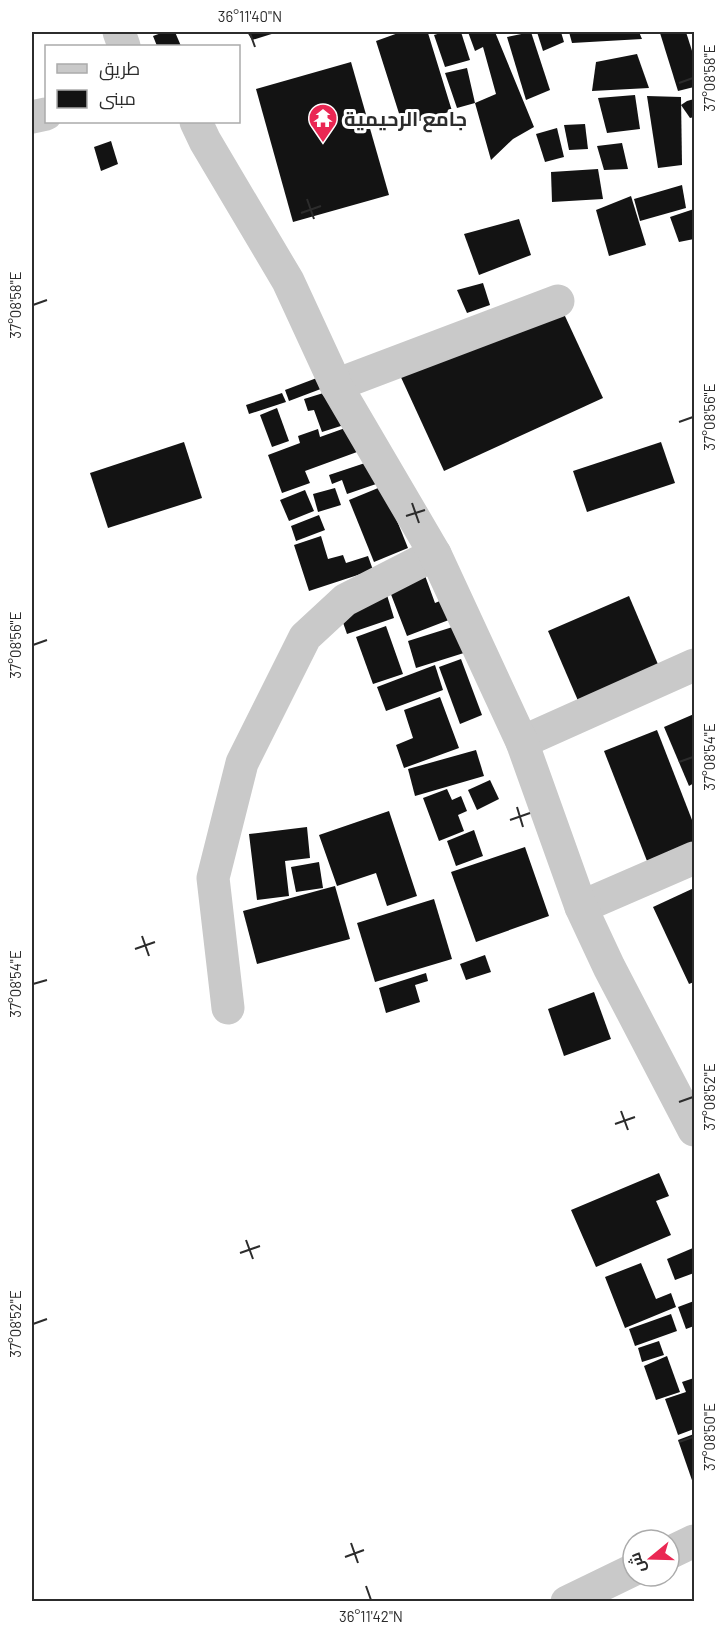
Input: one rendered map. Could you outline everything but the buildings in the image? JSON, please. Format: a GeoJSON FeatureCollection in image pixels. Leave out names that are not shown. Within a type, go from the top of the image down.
{"type":"FeatureCollection","features":[{"type":"Feature","properties":{"kind":"street"},"geometry":{"type":"LineString","coordinates":[[196,123],[288,281],[336,385],[435,554],[522,742],[581,907],[609,967],[694,1130]]}},
{"type":"Feature","properties":{"kind":"street"},"geometry":{"type":"LineString","coordinates":[[336,385],[558,301]]}},
{"type":"Feature","properties":{"kind":"street"},"geometry":{"type":"LineString","coordinates":[[228,1008],[213,878],[242,763],[305,637],[345,600],[435,554]]}},
{"type":"Feature","properties":{"kind":"street"},"geometry":{"type":"LineString","coordinates":[[522,742],[694,665]]}},
{"type":"Feature","properties":{"kind":"street"},"geometry":{"type":"LineString","coordinates":[[581,907],[694,858]]}},
{"type":"Feature","properties":{"kind":"street"},"geometry":{"type":"LineString","coordinates":[[567,1602],[621,1576]]}},
{"type":"Feature","properties":{"kind":"place","name":"جامع الرحيمية"},"geometry":{"type":"Point","coordinates":[323,144]}}]}
